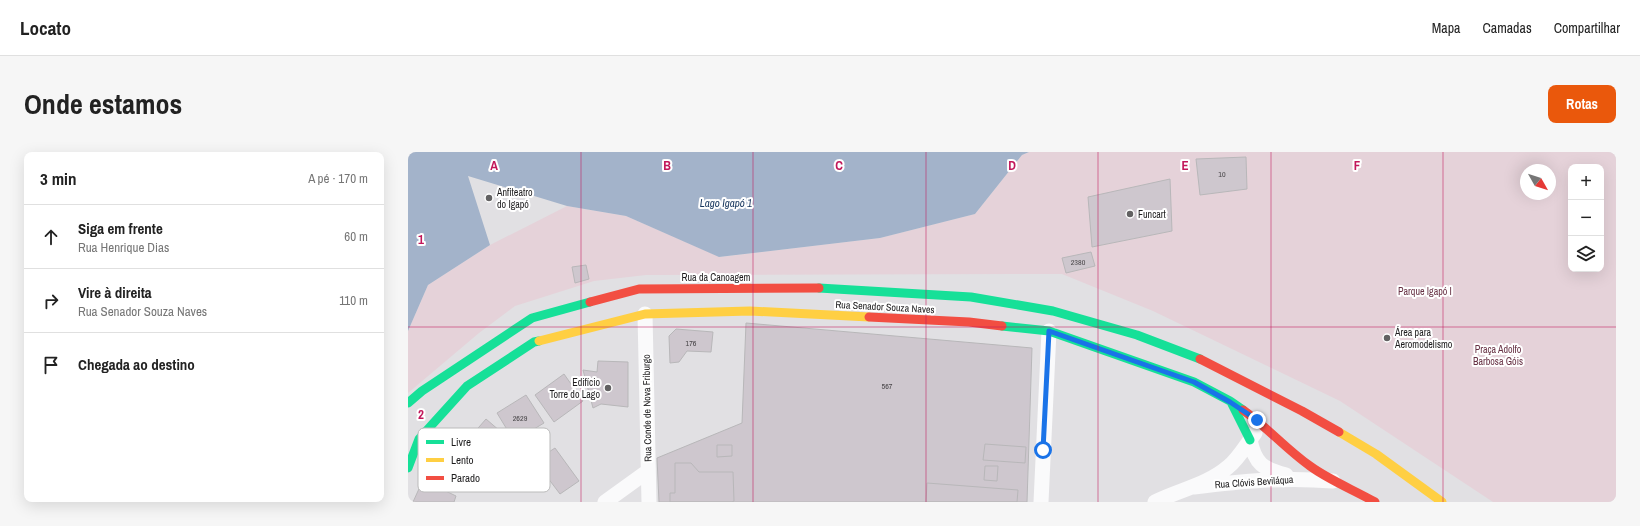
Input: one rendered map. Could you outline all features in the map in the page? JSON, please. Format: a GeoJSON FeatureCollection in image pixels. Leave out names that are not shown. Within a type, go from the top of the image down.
{"type":"FeatureCollection","features":[{"type":"Feature","properties":{"kind":"main road","name":"Rua da Canoagem"},"geometry":{"type":"LineString","coordinates":[[408,403],[422,391],[532,318],[639,289],[812,288],[971,297],[1053,311],[1137,335],[1200,359],[1302,411],[1376,454],[1442,502]]}},
{"type":"Feature","properties":{"kind":"main road","name":"Rua Senador Souza Naves"},"geometry":{"type":"LineString","coordinates":[[429,428],[467,386],[534,342],[645,314],[750,311],[969,322],[1049,331],[1194,382],[1266,422],[1311,467],[1375,502]]}},
{"type":"Feature","properties":{"kind":"main road"},"geometry":{"type":"LineString","coordinates":[[1230,402],[1250,440]]}},
{"type":"Feature","properties":{"kind":"main road"},"geometry":{"type":"LineString","coordinates":[[1287,413],[1302,411]]}},
{"type":"Feature","properties":{"kind":"main road","name":"Rua Senador Souza Naves"},"geometry":{"type":"LineString","coordinates":[[408,468],[418,442]]}},
{"type":"Feature","properties":{"kind":"street","name":"Rua Conde de Nova Friburgo"},"geometry":{"type":"LineString","coordinates":[[645,314],[649,502]]}},
{"type":"Feature","properties":{"kind":"street"},"geometry":{"type":"LineString","coordinates":[[1041,502],[1049,331]]}},
{"type":"Feature","properties":{"kind":"street","name":"Rua Clóvis Beviláqua"},"geometry":{"type":"LineString","coordinates":[[1155,502],[1194,487],[1227,468],[1239,456],[1250,440],[1266,422]]}},
{"type":"Feature","properties":{"kind":"street"},"geometry":{"type":"LineString","coordinates":[[1250,440],[1253,452],[1258,462],[1268,470],[1296,478]]}},
{"type":"Feature","properties":{"kind":"street"},"geometry":{"type":"LineString","coordinates":[[605,502],[648,471]]}},
{"type":"Feature","properties":{"kind":"street","name":"Rua Clóvis Beviláqua"},"geometry":{"type":"LineString","coordinates":[[1194,487],[1254,480],[1296,478],[1338,482]]}},
{"type":"Feature","properties":{"kind":"green space","name":"Parque Igapó I"},"geometry":{"type":"Polygon","coordinates":[[[1029,152],[1616,152],[1616,502],[1493,502],[1340,401],[1153,311],[1062,274],[646,275],[594,281],[515,306],[479,333],[408,393],[408,331],[428,285],[490,245],[567,206],[626,216],[720,257],[880,238],[975,214],[1022,155],[1029,152]]]}},
{"type":"Feature","properties":{"kind":"water","name":"Lago Igapó 1"},"geometry":{"type":"Polygon","coordinates":[[[408,152],[1029,152],[1022,155],[975,214],[880,238],[719,257],[626,216],[567,206],[468,176],[490,245],[428,285],[408,331],[408,152]]]}},
{"type":"Feature","properties":{"kind":"building"},"geometry":{"type":"Polygon","coordinates":[[[1246,157],[1247,189],[1200,195],[1196,159],[1246,157]]]}},
{"type":"Feature","properties":{"kind":"building","name":"Funcart"},"geometry":{"type":"Polygon","coordinates":[[[1170,179],[1172,231],[1092,247],[1088,197],[1170,179]]]}},
{"type":"Feature","properties":{"kind":"building"},"geometry":{"type":"Polygon","coordinates":[[[1091,252],[1095,266],[1066,273],[1062,258],[1091,252]]]}},
{"type":"Feature","properties":{"kind":"building"},"geometry":{"type":"Polygon","coordinates":[[[586,265],[589,279],[575,283],[572,267],[586,265]]]}},
{"type":"Feature","properties":{"kind":"building"},"geometry":{"type":"Polygon","coordinates":[[[746,323],[1032,348],[1027,502],[659,502],[657,458],[742,423],[746,323]]]}},
{"type":"Feature","properties":{"kind":"building"},"geometry":{"type":"Polygon","coordinates":[[[676,329],[713,332],[711,352],[687,351],[679,362],[670,363],[669,336],[676,329]]]}},
{"type":"Feature","properties":{"kind":"building","name":"Edifício Torre do Lago"},"geometry":{"type":"Polygon","coordinates":[[[598,361],[628,362],[628,407],[601,404],[593,408],[583,370],[597,372],[598,361]]]}},
{"type":"Feature","properties":{"kind":"building"},"geometry":{"type":"Polygon","coordinates":[[[564,374],[583,401],[554,422],[535,395],[564,374]]]}},
{"type":"Feature","properties":{"kind":"building"},"geometry":{"type":"Polygon","coordinates":[[[526,395],[544,423],[536,428],[506,428],[497,413],[526,395]]]}},
{"type":"Feature","properties":{"kind":"building"},"geometry":{"type":"Polygon","coordinates":[[[486,419],[496,428],[478,428],[486,419]]]}},
{"type":"Feature","properties":{"kind":"building"},"geometry":{"type":"Polygon","coordinates":[[[985,444],[1026,447],[1025,463],[983,460],[985,444]]]}},
{"type":"Feature","properties":{"kind":"building"},"geometry":{"type":"Polygon","coordinates":[[[717,445],[732,445],[732,456],[717,457],[717,445]]]}},
{"type":"Feature","properties":{"kind":"building"},"geometry":{"type":"Polygon","coordinates":[[[555,448],[579,481],[560,494],[550,481],[550,451],[555,448]]]}},
{"type":"Feature","properties":{"kind":"building"},"geometry":{"type":"Polygon","coordinates":[[[675,463],[691,463],[699,472],[733,472],[734,501],[670,502],[670,493],[675,493],[675,463]]]}},
{"type":"Feature","properties":{"kind":"building"},"geometry":{"type":"Polygon","coordinates":[[[985,466],[998,466],[997,481],[984,480],[985,466]]]}},
{"type":"Feature","properties":{"kind":"building"},"geometry":{"type":"Polygon","coordinates":[[[927,483],[1018,490],[1017,502],[926,502],[927,483]]]}},
{"type":"Feature","properties":{"kind":"building"},"geometry":{"type":"Polygon","coordinates":[[[418,491],[448,492],[456,496],[454,502],[413,502],[418,491]]]}},
{"type":"Feature","properties":{"kind":"traffic: fast"},"geometry":{"type":"LineString","coordinates":[[819,288],[971,297],[1053,311],[1137,335],[1200,359]]}},
{"type":"Feature","properties":{"kind":"traffic: fast"},"geometry":{"type":"LineString","coordinates":[[408,403],[422,391],[532,318],[590,302]]}},
{"type":"Feature","properties":{"kind":"traffic: fast"},"geometry":{"type":"LineString","coordinates":[[1002,326],[1049,331],[1194,382],[1230,401],[1243,410]]}},
{"type":"Feature","properties":{"kind":"traffic: fast"},"geometry":{"type":"LineString","coordinates":[[429,428],[467,386],[534,342],[539,341]]}},
{"type":"Feature","properties":{"kind":"traffic: fast"},"geometry":{"type":"LineString","coordinates":[[1232,404],[1250,440]]}},
{"type":"Feature","properties":{"kind":"traffic: fast"},"geometry":{"type":"LineString","coordinates":[[408,468],[418,442]]}},
{"type":"Feature","properties":{"kind":"traffic: slow"},"geometry":{"type":"LineString","coordinates":[[539,341],[645,314],[750,311],[869,317]]}},
{"type":"Feature","properties":{"kind":"traffic: slow"},"geometry":{"type":"LineString","coordinates":[[1339,432],[1376,454],[1442,502]]}},
{"type":"Feature","properties":{"kind":"traffic: jam"},"geometry":{"type":"LineString","coordinates":[[590,302],[639,289],[819,288]]}},
{"type":"Feature","properties":{"kind":"traffic: jam"},"geometry":{"type":"LineString","coordinates":[[869,317],[969,322],[1002,326]]}},
{"type":"Feature","properties":{"kind":"traffic: jam"},"geometry":{"type":"LineString","coordinates":[[1200,359],[1302,411],[1339,432]]}},
{"type":"Feature","properties":{"kind":"traffic: jam"},"geometry":{"type":"LineString","coordinates":[[1243,410],[1317,471],[1375,502]]}},
{"type":"Feature","properties":{"kind":"place","name":"Anfiteatro do Igapó"},"geometry":{"type":"Point","coordinates":[489,198]}},
{"type":"Feature","properties":{"kind":"place","name":"Funcart"},"geometry":{"type":"Point","coordinates":[1130,214]}},
{"type":"Feature","properties":{"kind":"place","name":"Área para Aeromodelismo"},"geometry":{"type":"Point","coordinates":[1387,338]}},
{"type":"Feature","properties":{"kind":"place","name":"Edifício Torre do Lago"},"geometry":{"type":"Point","coordinates":[608,388]}},
{"type":"Feature","properties":{"kind":"route"},"geometry":{"type":"LineString","coordinates":[[1043,450],[1049,331],[1194,382],[1230,402],[1257,420]]}},
{"type":"Feature","properties":{"kind":"park label","name":"Praça Adolfo Barbosa Góis"},"geometry":{"type":"Point","coordinates":[1498,354]}}]}
